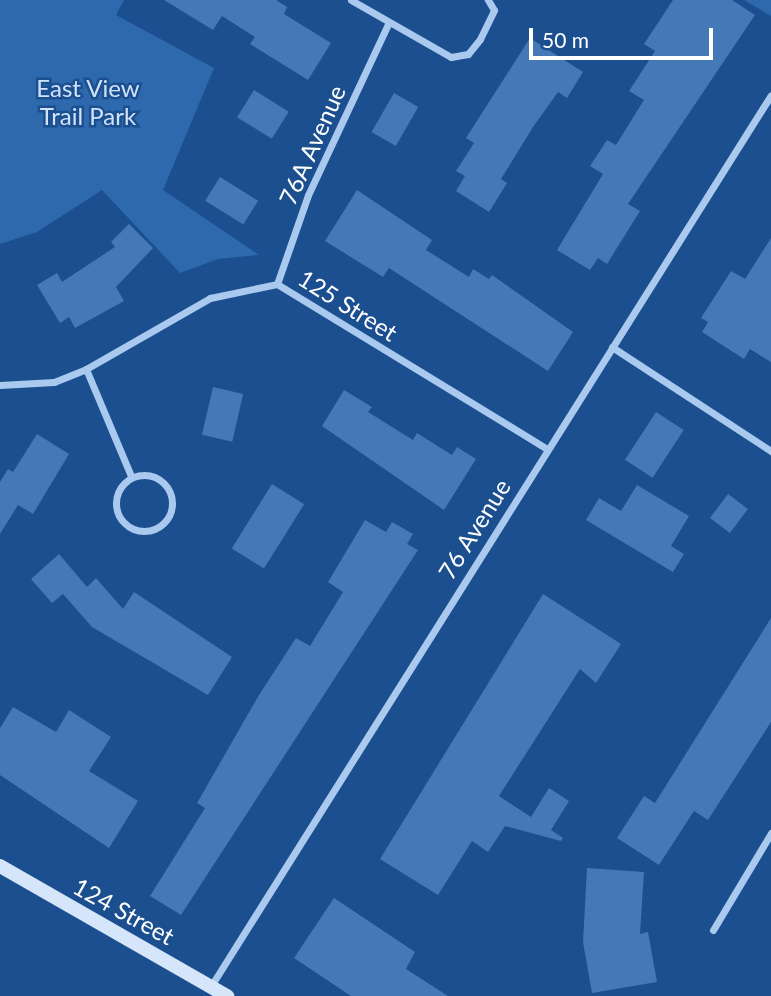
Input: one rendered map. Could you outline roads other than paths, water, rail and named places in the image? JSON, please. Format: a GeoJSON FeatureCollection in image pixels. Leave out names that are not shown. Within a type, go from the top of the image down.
{"type":"FeatureCollection","features":[{"type":"Feature","properties":{"kind":"street"},"geometry":{"type":"LineString","coordinates":[[351,0],[388,24],[452,57],[468,54],[494,10],[488,0]]}},
{"type":"Feature","properties":{"kind":"street","name":"76A Avenue"},"geometry":{"type":"LineString","coordinates":[[277,284],[308,195],[388,24]]}},
{"type":"Feature","properties":{"kind":"street","name":"76 Avenue"},"geometry":{"type":"LineString","coordinates":[[211,986],[771,95]]}},
{"type":"Feature","properties":{"kind":"street","name":"125 Street"},"geometry":{"type":"LineString","coordinates":[[0,385],[54,382],[86,369],[210,298],[277,284],[547,449]]}},
{"type":"Feature","properties":{"kind":"street"},"geometry":{"type":"LineString","coordinates":[[612,347],[771,451]]}},
{"type":"Feature","properties":{"kind":"street"},"geometry":{"type":"LineString","coordinates":[[86,369],[131,476]]}},
{"type":"Feature","properties":{"kind":"street"},"geometry":{"type":"LineString","coordinates":[[151,475],[172,498],[170,515],[147,534],[133,530],[114,504],[118,490],[131,476],[151,475]]}},
{"type":"Feature","properties":{"kind":"street"},"geometry":{"type":"LineString","coordinates":[[713,930],[771,833]]}},
{"type":"Feature","properties":{"kind":"street","name":"124 Street"},"geometry":{"type":"LineString","coordinates":[[0,866],[227,996]]}},
{"type":"Feature","properties":{"kind":"park label","name":"East View Trail Park"},"geometry":{"type":"Point","coordinates":[88,102]}}]}
